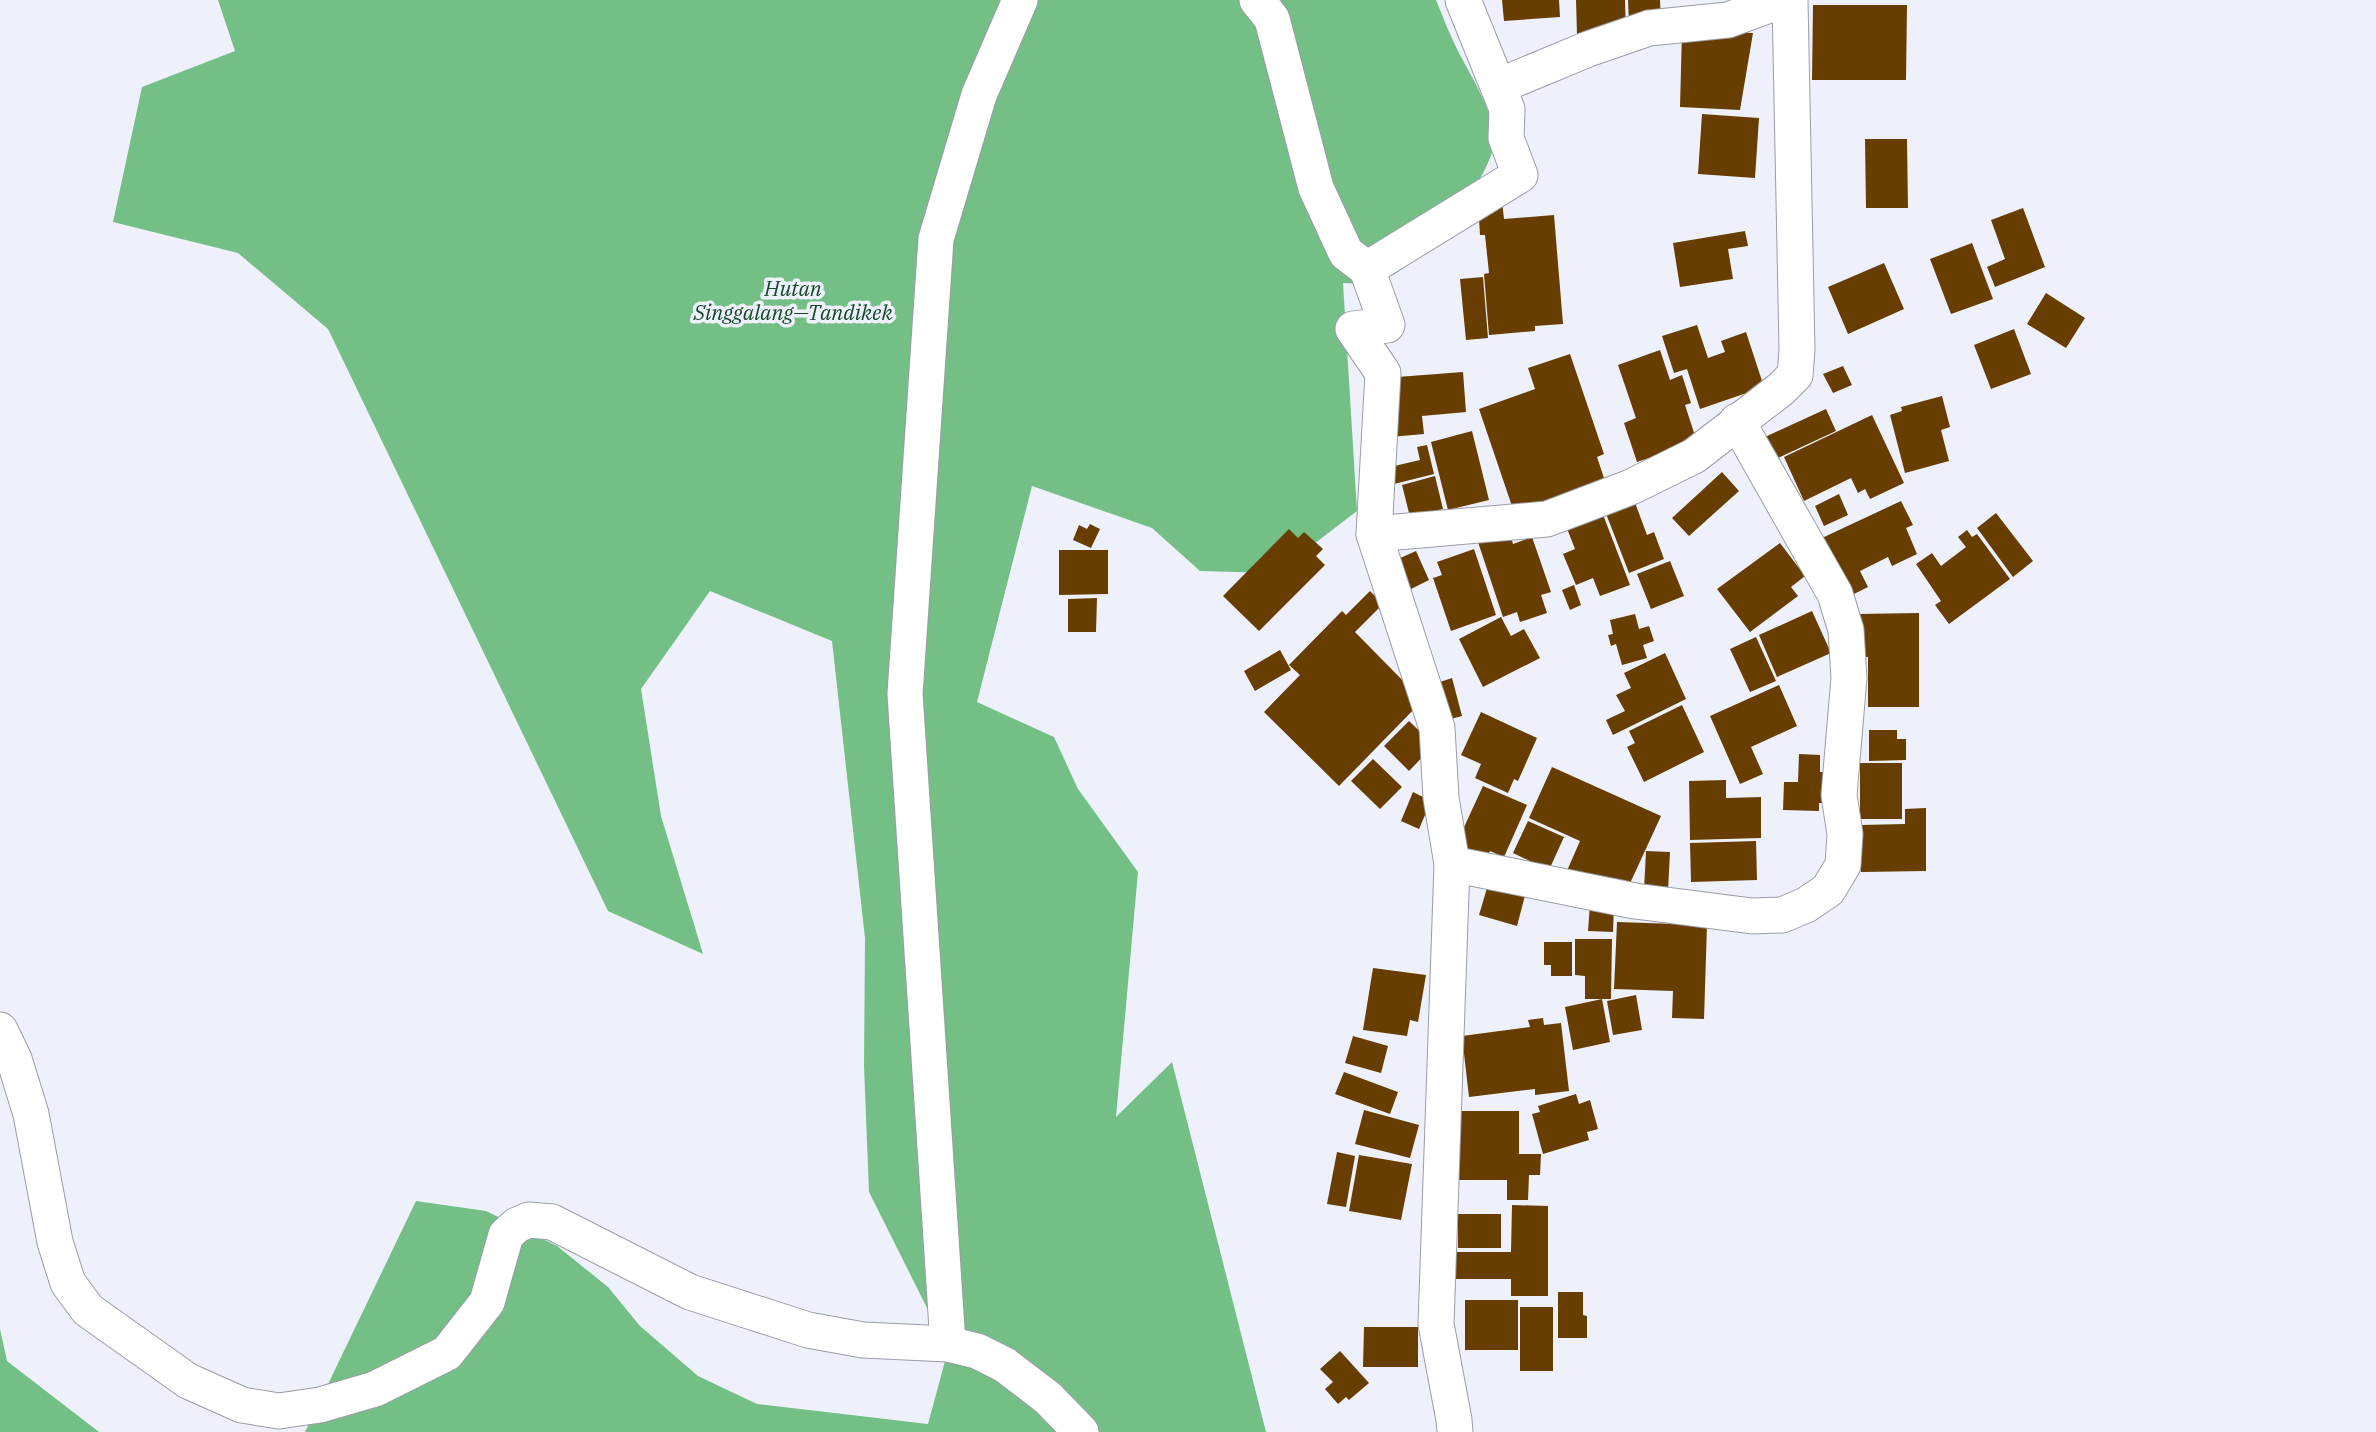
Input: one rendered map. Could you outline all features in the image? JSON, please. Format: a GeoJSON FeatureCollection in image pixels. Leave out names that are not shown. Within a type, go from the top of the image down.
{"type":"FeatureCollection","features":[{"type":"Feature","properties":{"kind":"street"},"geometry":{"type":"LineString","coordinates":[[948,1344],[905,694],[936,239],[979,95],[1020,0]]}},
{"type":"Feature","properties":{"kind":"street"},"geometry":{"type":"LineString","coordinates":[[1257,0],[1272,19],[1316,188],[1346,253],[1367,269],[1387,325],[1353,329],[1383,373],[1374,534],[1437,728],[1441,798],[1452,863],[1436,1324],[1455,1432]]}},
{"type":"Feature","properties":{"kind":"street"},"geometry":{"type":"LineString","coordinates":[[1367,269],[1520,175],[1506,138],[1507,108],[1463,0]]}},
{"type":"Feature","properties":{"kind":"street"},"geometry":{"type":"LineString","coordinates":[[1499,86],[1649,28],[1728,20],[1783,0]]}},
{"type":"Feature","properties":{"kind":"street"},"geometry":{"type":"LineString","coordinates":[[1374,534],[1547,519],[1631,487],[1694,456],[1795,375],[1797,350],[1790,0]]}},
{"type":"Feature","properties":{"kind":"street"},"geometry":{"type":"LineString","coordinates":[[1452,863],[1635,901],[1752,916],[1782,915],[1806,905],[1828,890],[1843,865],[1845,834],[1839,795],[1849,678],[1846,630],[1835,594],[1737,421]]}},
{"type":"Feature","properties":{"kind":"street"},"geometry":{"type":"LineString","coordinates":[[0,1030],[13,1059],[31,1114],[55,1242],[68,1283],[88,1310],[166,1366],[188,1381],[242,1405],[279,1411],[320,1405],[375,1389],[447,1353],[487,1303],[506,1235],[517,1225],[529,1220],[552,1222],[690,1292],[808,1330],[863,1339],[948,1344],[977,1351],[1005,1365],[1048,1398],[1081,1432]]}},
{"type":"Feature","properties":{"kind":"green space","name":"Hutan Singgalang—Tandikek"},"geometry":{"type":"Polygon","coordinates":[[[218,0],[1436,0],[1489,115],[1494,138],[1492,153],[1471,193],[1421,253],[1391,276],[1361,283],[1343,283],[1357,511],[1276,573],[1200,571],[1152,528],[1032,486],[977,702],[1054,737],[1078,789],[1138,872],[1116,1117],[1172,1062],[1266,1432],[305,1432],[416,1201],[486,1211],[557,1246],[608,1287],[640,1326],[698,1376],[757,1404],[928,1424],[948,1350],[869,1192],[864,1066],[865,938],[832,641],[710,591],[641,689],[661,816],[703,954],[608,911],[328,329],[238,253],[113,222],[142,87],[235,51],[218,0]]]}},
{"type":"Feature","properties":{"kind":"green space"},"geometry":{"type":"Polygon","coordinates":[[[0,1329],[7,1361],[99,1432],[0,1432],[0,1329]]]}},
{"type":"Feature","properties":{"kind":"building"},"geometry":{"type":"Polygon","coordinates":[[[1502,0],[1559,0],[1560,17],[1504,21],[1502,0]]]}},
{"type":"Feature","properties":{"kind":"building"},"geometry":{"type":"Polygon","coordinates":[[[1576,0],[1625,0],[1626,33],[1577,35],[1576,0]]]}},
{"type":"Feature","properties":{"kind":"building"},"geometry":{"type":"Polygon","coordinates":[[[1628,0],[1660,0],[1661,23],[1629,25],[1628,0]]]}},
{"type":"Feature","properties":{"kind":"building"},"geometry":{"type":"Polygon","coordinates":[[[1813,5],[1907,5],[1906,80],[1812,80],[1813,5]]]}},
{"type":"Feature","properties":{"kind":"building"},"geometry":{"type":"Polygon","coordinates":[[[1682,31],[1753,33],[1740,110],[1680,107],[1682,31]]]}},
{"type":"Feature","properties":{"kind":"building"},"geometry":{"type":"Polygon","coordinates":[[[1702,114],[1759,118],[1755,178],[1698,174],[1702,114]]]}},
{"type":"Feature","properties":{"kind":"building"},"geometry":{"type":"Polygon","coordinates":[[[1865,139],[1907,139],[1908,208],[1866,208],[1865,139]]]}},
{"type":"Feature","properties":{"kind":"building"},"geometry":{"type":"Polygon","coordinates":[[[1502,201],[1504,219],[1554,215],[1563,324],[1535,326],[1535,331],[1489,335],[1484,274],[1489,273],[1485,235],[1480,235],[1478,203],[1502,201]]]}},
{"type":"Feature","properties":{"kind":"building"},"geometry":{"type":"Polygon","coordinates":[[[2023,208],[2045,267],[1995,287],[1987,267],[2005,259],[1991,220],[2023,208]]]}},
{"type":"Feature","properties":{"kind":"building"},"geometry":{"type":"Polygon","coordinates":[[[1745,231],[1748,246],[1728,249],[1733,279],[1680,287],[1673,243],[1745,231]]]}},
{"type":"Feature","properties":{"kind":"building"},"geometry":{"type":"Polygon","coordinates":[[[1972,243],[1993,299],[1951,314],[1930,259],[1972,243]]]}},
{"type":"Feature","properties":{"kind":"building"},"geometry":{"type":"Polygon","coordinates":[[[1884,263],[1904,309],[1848,334],[1828,287],[1884,263]]]}},
{"type":"Feature","properties":{"kind":"building"},"geometry":{"type":"Polygon","coordinates":[[[1483,277],[1488,338],[1466,340],[1460,279],[1483,277]]]}},
{"type":"Feature","properties":{"kind":"building"},"geometry":{"type":"Polygon","coordinates":[[[2046,293],[2085,318],[2066,348],[2027,324],[2046,293]]]}},
{"type":"Feature","properties":{"kind":"building"},"geometry":{"type":"Polygon","coordinates":[[[1697,325],[1708,358],[1725,352],[1721,341],[1746,332],[1764,387],[1700,409],[1687,369],[1674,373],[1662,336],[1697,325]]]}},
{"type":"Feature","properties":{"kind":"building"},"geometry":{"type":"Polygon","coordinates":[[[2014,329],[2031,374],[1991,389],[1974,345],[2014,329]]]}},
{"type":"Feature","properties":{"kind":"building"},"geometry":{"type":"Polygon","coordinates":[[[1660,350],[1670,380],[1682,375],[1691,403],[1685,405],[1697,442],[1637,462],[1624,423],[1636,418],[1618,365],[1660,350]]]}},
{"type":"Feature","properties":{"kind":"building"},"geometry":{"type":"Polygon","coordinates":[[[1570,354],[1604,454],[1597,457],[1605,481],[1514,512],[1479,409],[1535,389],[1528,368],[1570,354]]]}},
{"type":"Feature","properties":{"kind":"building"},"geometry":{"type":"Polygon","coordinates":[[[1843,366],[1852,385],[1833,393],[1823,374],[1843,366]]]}},
{"type":"Feature","properties":{"kind":"building"},"geometry":{"type":"Polygon","coordinates":[[[1463,372],[1466,412],[1422,416],[1424,434],[1390,437],[1384,378],[1463,372]]]}},
{"type":"Feature","properties":{"kind":"building"},"geometry":{"type":"Polygon","coordinates":[[[1942,396],[1950,427],[1941,430],[1949,461],[1905,473],[1890,415],[1902,411],[1901,407],[1942,396]]]}},
{"type":"Feature","properties":{"kind":"building"},"geometry":{"type":"Polygon","coordinates":[[[1826,409],[1836,431],[1776,459],[1765,437],[1826,409]]]}},
{"type":"Feature","properties":{"kind":"building"},"geometry":{"type":"Polygon","coordinates":[[[1872,415],[1904,483],[1870,499],[1865,489],[1858,493],[1851,478],[1804,501],[1784,457],[1872,415]]]}},
{"type":"Feature","properties":{"kind":"building"},"geometry":{"type":"Polygon","coordinates":[[[1472,431],[1489,500],[1448,510],[1431,442],[1472,431]]]}},
{"type":"Feature","properties":{"kind":"building"},"geometry":{"type":"Polygon","coordinates":[[[1427,445],[1434,474],[1394,484],[1390,467],[1420,460],[1417,447],[1427,445]]]}},
{"type":"Feature","properties":{"kind":"building"},"geometry":{"type":"Polygon","coordinates":[[[1722,472],[1739,491],[1689,536],[1672,518],[1722,472]]]}},
{"type":"Feature","properties":{"kind":"building"},"geometry":{"type":"Polygon","coordinates":[[[1435,476],[1443,509],[1410,517],[1402,485],[1435,476]]]}},
{"type":"Feature","properties":{"kind":"building"},"geometry":{"type":"Polygon","coordinates":[[[1839,494],[1848,515],[1824,526],[1815,506],[1839,494]]]}},
{"type":"Feature","properties":{"kind":"building"},"geometry":{"type":"Polygon","coordinates":[[[1634,500],[1647,535],[1654,532],[1664,559],[1629,573],[1605,511],[1634,500]]]}},
{"type":"Feature","properties":{"kind":"building"},"geometry":{"type":"Polygon","coordinates":[[[1901,501],[1913,525],[1906,528],[1917,554],[1892,566],[1888,557],[1860,571],[1868,587],[1850,596],[1822,538],[1901,501]]]}},
{"type":"Feature","properties":{"kind":"building"},"geometry":{"type":"Polygon","coordinates":[[[1602,512],[1630,585],[1600,596],[1593,578],[1576,585],[1563,554],[1575,549],[1566,526],[1602,512]]]}},
{"type":"Feature","properties":{"kind":"building"},"geometry":{"type":"Polygon","coordinates":[[[1996,513],[2033,561],[2013,577],[1977,528],[1996,513]]]}},
{"type":"Feature","properties":{"kind":"building"},"geometry":{"type":"Polygon","coordinates":[[[1090,524],[1100,529],[1091,548],[1073,540],[1079,525],[1087,529],[1090,524]]]}},
{"type":"Feature","properties":{"kind":"building"},"geometry":{"type":"Polygon","coordinates":[[[1508,528],[1513,544],[1532,537],[1551,592],[1541,595],[1547,613],[1520,622],[1517,612],[1503,617],[1477,539],[1508,528]]]}},
{"type":"Feature","properties":{"kind":"building"},"geometry":{"type":"Polygon","coordinates":[[[1289,529],[1298,538],[1304,532],[1323,549],[1316,556],[1325,565],[1259,631],[1223,596],[1289,529]]]}},
{"type":"Feature","properties":{"kind":"building"},"geometry":{"type":"Polygon","coordinates":[[[1967,530],[1972,537],[1977,534],[2010,579],[1949,624],[1935,605],[1941,601],[1916,564],[1932,553],[1941,566],[1966,547],[1958,537],[1967,530]]]}},
{"type":"Feature","properties":{"kind":"building"},"geometry":{"type":"Polygon","coordinates":[[[1780,543],[1805,576],[1791,587],[1798,596],[1750,632],[1717,589],[1780,543]]]}},
{"type":"Feature","properties":{"kind":"building"},"geometry":{"type":"Polygon","coordinates":[[[1474,549],[1496,615],[1451,631],[1433,578],[1442,575],[1437,562],[1474,549]]]}},
{"type":"Feature","properties":{"kind":"building"},"geometry":{"type":"Polygon","coordinates":[[[1059,550],[1108,550],[1108,594],[1059,595],[1059,550]]]}},
{"type":"Feature","properties":{"kind":"building"},"geometry":{"type":"Polygon","coordinates":[[[1416,551],[1429,580],[1411,589],[1398,559],[1416,551]]]}},
{"type":"Feature","properties":{"kind":"building"},"geometry":{"type":"Polygon","coordinates":[[[1670,561],[1684,596],[1651,609],[1637,574],[1670,561]]]}},
{"type":"Feature","properties":{"kind":"building"},"geometry":{"type":"Polygon","coordinates":[[[1574,585],[1581,605],[1570,610],[1562,590],[1574,585]]]}},
{"type":"Feature","properties":{"kind":"building"},"geometry":{"type":"Polygon","coordinates":[[[1370,591],[1383,604],[1355,632],[1411,689],[1419,704],[1339,786],[1264,712],[1300,675],[1289,665],[1342,611],[1346,615],[1370,591]]]}},
{"type":"Feature","properties":{"kind":"building"},"geometry":{"type":"Polygon","coordinates":[[[1097,598],[1096,632],[1068,632],[1068,599],[1097,598]]]}},
{"type":"Feature","properties":{"kind":"building"},"geometry":{"type":"Polygon","coordinates":[[[1812,611],[1831,653],[1777,677],[1759,635],[1812,611]]]}},
{"type":"Feature","properties":{"kind":"building"},"geometry":{"type":"Polygon","coordinates":[[[1919,613],[1919,707],[1868,707],[1868,657],[1858,657],[1858,614],[1919,613]]]}},
{"type":"Feature","properties":{"kind":"building"},"geometry":{"type":"Polygon","coordinates":[[[1635,614],[1639,629],[1649,626],[1654,641],[1643,645],[1647,658],[1622,665],[1616,644],[1611,646],[1608,635],[1613,634],[1610,620],[1635,614]]]}},
{"type":"Feature","properties":{"kind":"building"},"geometry":{"type":"Polygon","coordinates":[[[1501,617],[1511,636],[1524,629],[1540,658],[1483,687],[1459,639],[1501,617]]]}},
{"type":"Feature","properties":{"kind":"building"},"geometry":{"type":"Polygon","coordinates":[[[1756,637],[1776,681],[1750,692],[1730,649],[1756,637]]]}},
{"type":"Feature","properties":{"kind":"building"},"geometry":{"type":"Polygon","coordinates":[[[1280,650],[1291,670],[1255,691],[1244,671],[1280,650]]]}},
{"type":"Feature","properties":{"kind":"building"},"geometry":{"type":"Polygon","coordinates":[[[1665,653],[1686,699],[1613,735],[1606,720],[1625,711],[1616,695],[1631,688],[1624,673],[1665,653]]]}},
{"type":"Feature","properties":{"kind":"building"},"geometry":{"type":"Polygon","coordinates":[[[1452,678],[1462,716],[1443,721],[1440,682],[1452,678]]]}},
{"type":"Feature","properties":{"kind":"building"},"geometry":{"type":"Polygon","coordinates":[[[1779,685],[1797,726],[1751,747],[1763,774],[1740,784],[1710,716],[1779,685]]]}},
{"type":"Feature","properties":{"kind":"building"},"geometry":{"type":"Polygon","coordinates":[[[1682,705],[1704,752],[1644,782],[1627,747],[1635,743],[1629,731],[1682,705]]]}},
{"type":"Feature","properties":{"kind":"building"},"geometry":{"type":"Polygon","coordinates":[[[1481,712],[1537,738],[1518,781],[1514,779],[1508,793],[1475,778],[1481,764],[1461,755],[1481,712]]]}},
{"type":"Feature","properties":{"kind":"building"},"geometry":{"type":"Polygon","coordinates":[[[1409,721],[1434,745],[1409,771],[1384,746],[1409,721]]]}},
{"type":"Feature","properties":{"kind":"building"},"geometry":{"type":"Polygon","coordinates":[[[1869,730],[1897,730],[1897,739],[1906,739],[1906,760],[1869,761],[1869,730]]]}},
{"type":"Feature","properties":{"kind":"building"},"geometry":{"type":"Polygon","coordinates":[[[1799,754],[1820,755],[1820,772],[1827,772],[1826,803],[1819,803],[1819,811],[1783,810],[1784,782],[1798,782],[1799,754]]]}},
{"type":"Feature","properties":{"kind":"building"},"geometry":{"type":"Polygon","coordinates":[[[1373,759],[1402,787],[1380,809],[1351,781],[1373,759]]]}},
{"type":"Feature","properties":{"kind":"building"},"geometry":{"type":"Polygon","coordinates":[[[1860,763],[1902,763],[1902,819],[1860,819],[1860,763]]]}},
{"type":"Feature","properties":{"kind":"building"},"geometry":{"type":"Polygon","coordinates":[[[1552,767],[1661,816],[1626,892],[1566,873],[1580,841],[1529,818],[1552,767]]]}},
{"type":"Feature","properties":{"kind":"building"},"geometry":{"type":"Polygon","coordinates":[[[1726,780],[1726,798],[1761,797],[1761,838],[1690,840],[1689,781],[1726,780]]]}},
{"type":"Feature","properties":{"kind":"building"},"geometry":{"type":"Polygon","coordinates":[[[1483,786],[1527,805],[1504,857],[1490,851],[1486,860],[1463,849],[1466,841],[1459,838],[1483,786]]]}},
{"type":"Feature","properties":{"kind":"building"},"geometry":{"type":"Polygon","coordinates":[[[1413,792],[1431,801],[1419,829],[1401,821],[1413,792]]]}},
{"type":"Feature","properties":{"kind":"building"},"geometry":{"type":"Polygon","coordinates":[[[1926,808],[1926,871],[1861,872],[1861,825],[1905,824],[1905,809],[1926,808]]]}},
{"type":"Feature","properties":{"kind":"building"},"geometry":{"type":"Polygon","coordinates":[[[1528,821],[1564,837],[1549,870],[1513,853],[1528,821]]]}},
{"type":"Feature","properties":{"kind":"building"},"geometry":{"type":"Polygon","coordinates":[[[1756,841],[1757,880],[1691,882],[1690,843],[1756,841]]]}},
{"type":"Feature","properties":{"kind":"building"},"geometry":{"type":"Polygon","coordinates":[[[1646,851],[1670,852],[1668,891],[1644,890],[1646,851]]]}},
{"type":"Feature","properties":{"kind":"building"},"geometry":{"type":"Polygon","coordinates":[[[1490,878],[1527,888],[1517,926],[1479,915],[1490,878]]]}},
{"type":"Feature","properties":{"kind":"building"},"geometry":{"type":"Polygon","coordinates":[[[1590,904],[1614,905],[1613,932],[1588,931],[1590,904]]]}},
{"type":"Feature","properties":{"kind":"building"},"geometry":{"type":"Polygon","coordinates":[[[1617,922],[1707,925],[1704,1019],[1672,1018],[1673,991],[1614,989],[1617,922]]]}},
{"type":"Feature","properties":{"kind":"building"},"geometry":{"type":"Polygon","coordinates":[[[1575,939],[1612,939],[1611,999],[1585,999],[1585,976],[1575,975],[1575,939]]]}},
{"type":"Feature","properties":{"kind":"building"},"geometry":{"type":"Polygon","coordinates":[[[1544,942],[1572,942],[1572,976],[1551,976],[1551,965],[1544,965],[1544,942]]]}},
{"type":"Feature","properties":{"kind":"building"},"geometry":{"type":"Polygon","coordinates":[[[1373,968],[1426,975],[1418,1022],[1410,1020],[1407,1036],[1363,1030],[1373,968]]]}},
{"type":"Feature","properties":{"kind":"building"},"geometry":{"type":"Polygon","coordinates":[[[1636,995],[1642,1030],[1613,1035],[1607,1001],[1636,995]]]}},
{"type":"Feature","properties":{"kind":"building"},"geometry":{"type":"Polygon","coordinates":[[[1602,999],[1610,1042],[1573,1050],[1565,1007],[1602,999]]]}},
{"type":"Feature","properties":{"kind":"building"},"geometry":{"type":"Polygon","coordinates":[[[1543,1018],[1544,1025],[1561,1023],[1569,1091],[1535,1095],[1535,1089],[1469,1097],[1462,1036],[1530,1027],[1528,1020],[1543,1018]]]}},
{"type":"Feature","properties":{"kind":"building"},"geometry":{"type":"Polygon","coordinates":[[[1353,1036],[1388,1046],[1381,1073],[1345,1063],[1353,1036]]]}},
{"type":"Feature","properties":{"kind":"building"},"geometry":{"type":"Polygon","coordinates":[[[1344,1072],[1398,1092],[1390,1114],[1335,1094],[1344,1072]]]}},
{"type":"Feature","properties":{"kind":"building"},"geometry":{"type":"Polygon","coordinates":[[[1576,1094],[1579,1104],[1590,1100],[1598,1129],[1587,1132],[1589,1140],[1543,1154],[1532,1114],[1540,1112],[1538,1106],[1576,1094]]]}},
{"type":"Feature","properties":{"kind":"building"},"geometry":{"type":"Polygon","coordinates":[[[1364,1110],[1419,1125],[1410,1158],[1355,1144],[1364,1110]]]}},
{"type":"Feature","properties":{"kind":"building"},"geometry":{"type":"Polygon","coordinates":[[[1456,1111],[1519,1111],[1519,1154],[1541,1154],[1540,1175],[1529,1175],[1528,1200],[1507,1200],[1507,1180],[1455,1180],[1456,1111]]]}},
{"type":"Feature","properties":{"kind":"building"},"geometry":{"type":"Polygon","coordinates":[[[1337,1152],[1355,1156],[1346,1207],[1327,1204],[1337,1152]]]}},
{"type":"Feature","properties":{"kind":"building"},"geometry":{"type":"Polygon","coordinates":[[[1359,1155],[1412,1164],[1401,1220],[1349,1211],[1359,1155]]]}},
{"type":"Feature","properties":{"kind":"building"},"geometry":{"type":"Polygon","coordinates":[[[1512,1205],[1548,1206],[1548,1296],[1511,1296],[1511,1279],[1452,1279],[1452,1252],[1511,1252],[1512,1205]]]}},
{"type":"Feature","properties":{"kind":"building"},"geometry":{"type":"Polygon","coordinates":[[[1458,1214],[1501,1214],[1501,1248],[1458,1248],[1458,1214]]]}},
{"type":"Feature","properties":{"kind":"building"},"geometry":{"type":"Polygon","coordinates":[[[1558,1292],[1583,1292],[1587,1338],[1558,1338],[1558,1292]]]}},
{"type":"Feature","properties":{"kind":"building"},"geometry":{"type":"Polygon","coordinates":[[[1465,1300],[1518,1300],[1518,1350],[1465,1350],[1465,1300]]]}},
{"type":"Feature","properties":{"kind":"building"},"geometry":{"type":"Polygon","coordinates":[[[1520,1307],[1553,1307],[1553,1371],[1520,1371],[1520,1307]]]}},
{"type":"Feature","properties":{"kind":"building"},"geometry":{"type":"Polygon","coordinates":[[[1364,1327],[1418,1327],[1418,1367],[1363,1367],[1364,1327]]]}},
{"type":"Feature","properties":{"kind":"building"},"geometry":{"type":"Polygon","coordinates":[[[1340,1351],[1369,1383],[1349,1400],[1346,1397],[1338,1404],[1325,1389],[1333,1382],[1320,1369],[1340,1351]]]}}]}
